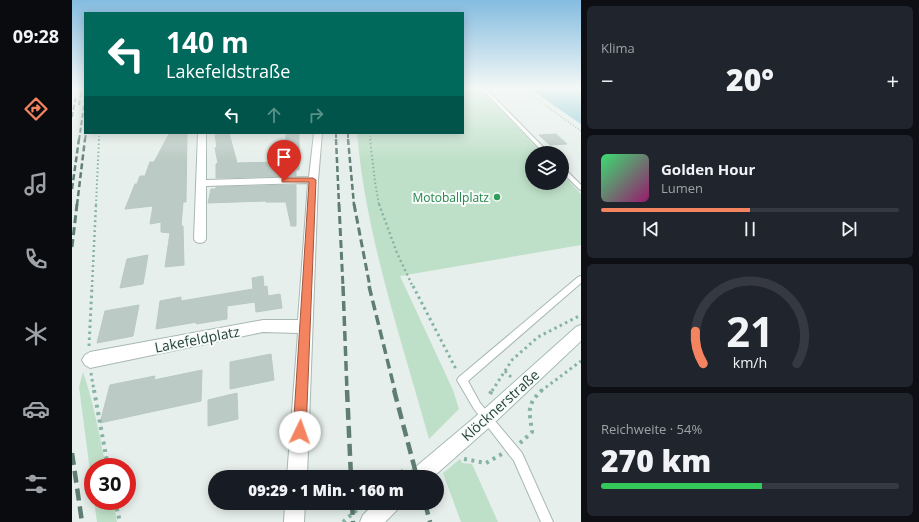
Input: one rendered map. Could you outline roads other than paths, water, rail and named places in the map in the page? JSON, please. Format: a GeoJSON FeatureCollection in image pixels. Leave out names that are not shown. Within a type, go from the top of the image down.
{"type":"FeatureCollection","features":[{"type":"Feature","properties":{"kind":"street"},"geometry":{"type":"LineString","coordinates":[[200,239],[202,134]]}},
{"type":"Feature","properties":{"kind":"street"},"geometry":{"type":"LineString","coordinates":[[297,470],[313,180],[318,134]]}},
{"type":"Feature","properties":{"kind":"street"},"geometry":{"type":"LineString","coordinates":[[200,183],[313,180]]}},
{"type":"Feature","properties":{"kind":"street","name":"Lakefeldplatz"},"geometry":{"type":"LineString","coordinates":[[90,360],[264,326],[306,327]]}},
{"type":"Feature","properties":{"kind":"street","name":"Klöcknerstraße"},"geometry":{"type":"LineString","coordinates":[[427,470],[455,446],[482,412],[581,332]]}},
{"type":"Feature","properties":{"kind":"street"},"geometry":{"type":"LineString","coordinates":[[294,522],[295,510]]}},
{"type":"Feature","properties":{"kind":"street"},"geometry":{"type":"LineString","coordinates":[[370,522],[383,510]]}},
{"type":"Feature","properties":{"kind":"lane"},"geometry":{"type":"LineString","coordinates":[[508,112],[540,146]]}},
{"type":"Feature","properties":{"kind":"lane"},"geometry":{"type":"LineString","coordinates":[[569,176],[581,188]]}},
{"type":"Feature","properties":{"kind":"lane"},"geometry":{"type":"LineString","coordinates":[[547,522],[518,457],[482,412],[462,380],[581,278]]}},
{"type":"Feature","properties":{"kind":"water"},"geometry":{"type":"Polygon","coordinates":[[[564,112],[581,112],[581,124],[564,112]]]}},
{"type":"Feature","properties":{"kind":"railway"},"geometry":{"type":"LineString","coordinates":[[72,117],[73,112]]}},
{"type":"Feature","properties":{"kind":"railway"},"geometry":{"type":"LineString","coordinates":[[79,140],[83,112]]}},
{"type":"Feature","properties":{"kind":"railway"},"geometry":{"type":"LineString","coordinates":[[85,140],[86,134]]}},
{"type":"Feature","properties":{"kind":"railway"},"geometry":{"type":"LineString","coordinates":[[336,134],[336,139]]}},
{"type":"Feature","properties":{"kind":"railway"},"geometry":{"type":"LineString","coordinates":[[348,134],[348,139]]}},
{"type":"Feature","properties":{"kind":"railway"},"geometry":{"type":"LineString","coordinates":[[72,189],[79,139]]}},
{"type":"Feature","properties":{"kind":"railway"},"geometry":{"type":"LineString","coordinates":[[77,205],[85,139]]}},
{"type":"Feature","properties":{"kind":"railway"},"geometry":{"type":"LineString","coordinates":[[336,139],[339,205]]}},
{"type":"Feature","properties":{"kind":"railway"},"geometry":{"type":"LineString","coordinates":[[348,139],[354,205]]}},
{"type":"Feature","properties":{"kind":"railway"},"geometry":{"type":"LineString","coordinates":[[72,247],[77,204]]}},
{"type":"Feature","properties":{"kind":"railway"},"geometry":{"type":"LineString","coordinates":[[339,204],[343,287]]}},
{"type":"Feature","properties":{"kind":"railway"},"geometry":{"type":"LineString","coordinates":[[354,204],[370,287]]}},
{"type":"Feature","properties":{"kind":"railway"},"geometry":{"type":"LineString","coordinates":[[343,286],[347,391]]}},
{"type":"Feature","properties":{"kind":"railway"},"geometry":{"type":"LineString","coordinates":[[369,286],[395,391]]}},
{"type":"Feature","properties":{"kind":"railway"},"geometry":{"type":"LineString","coordinates":[[347,390],[351,470]]}},
{"type":"Feature","properties":{"kind":"railway"},"geometry":{"type":"LineString","coordinates":[[394,390],[415,470]]}},
{"type":"Feature","properties":{"kind":"railway"},"geometry":{"type":"LineString","coordinates":[[72,453],[82,522]]}},
{"type":"Feature","properties":{"kind":"railway"},"geometry":{"type":"LineString","coordinates":[[352,510],[353,522]]}},
{"type":"Feature","properties":{"kind":"railway"},"geometry":{"type":"LineString","coordinates":[[427,510],[430,522]]}},
{"type":"Feature","properties":{"kind":"place","name":"Motoballplatz"},"geometry":{"type":"Point","coordinates":[497,197]}}]}
